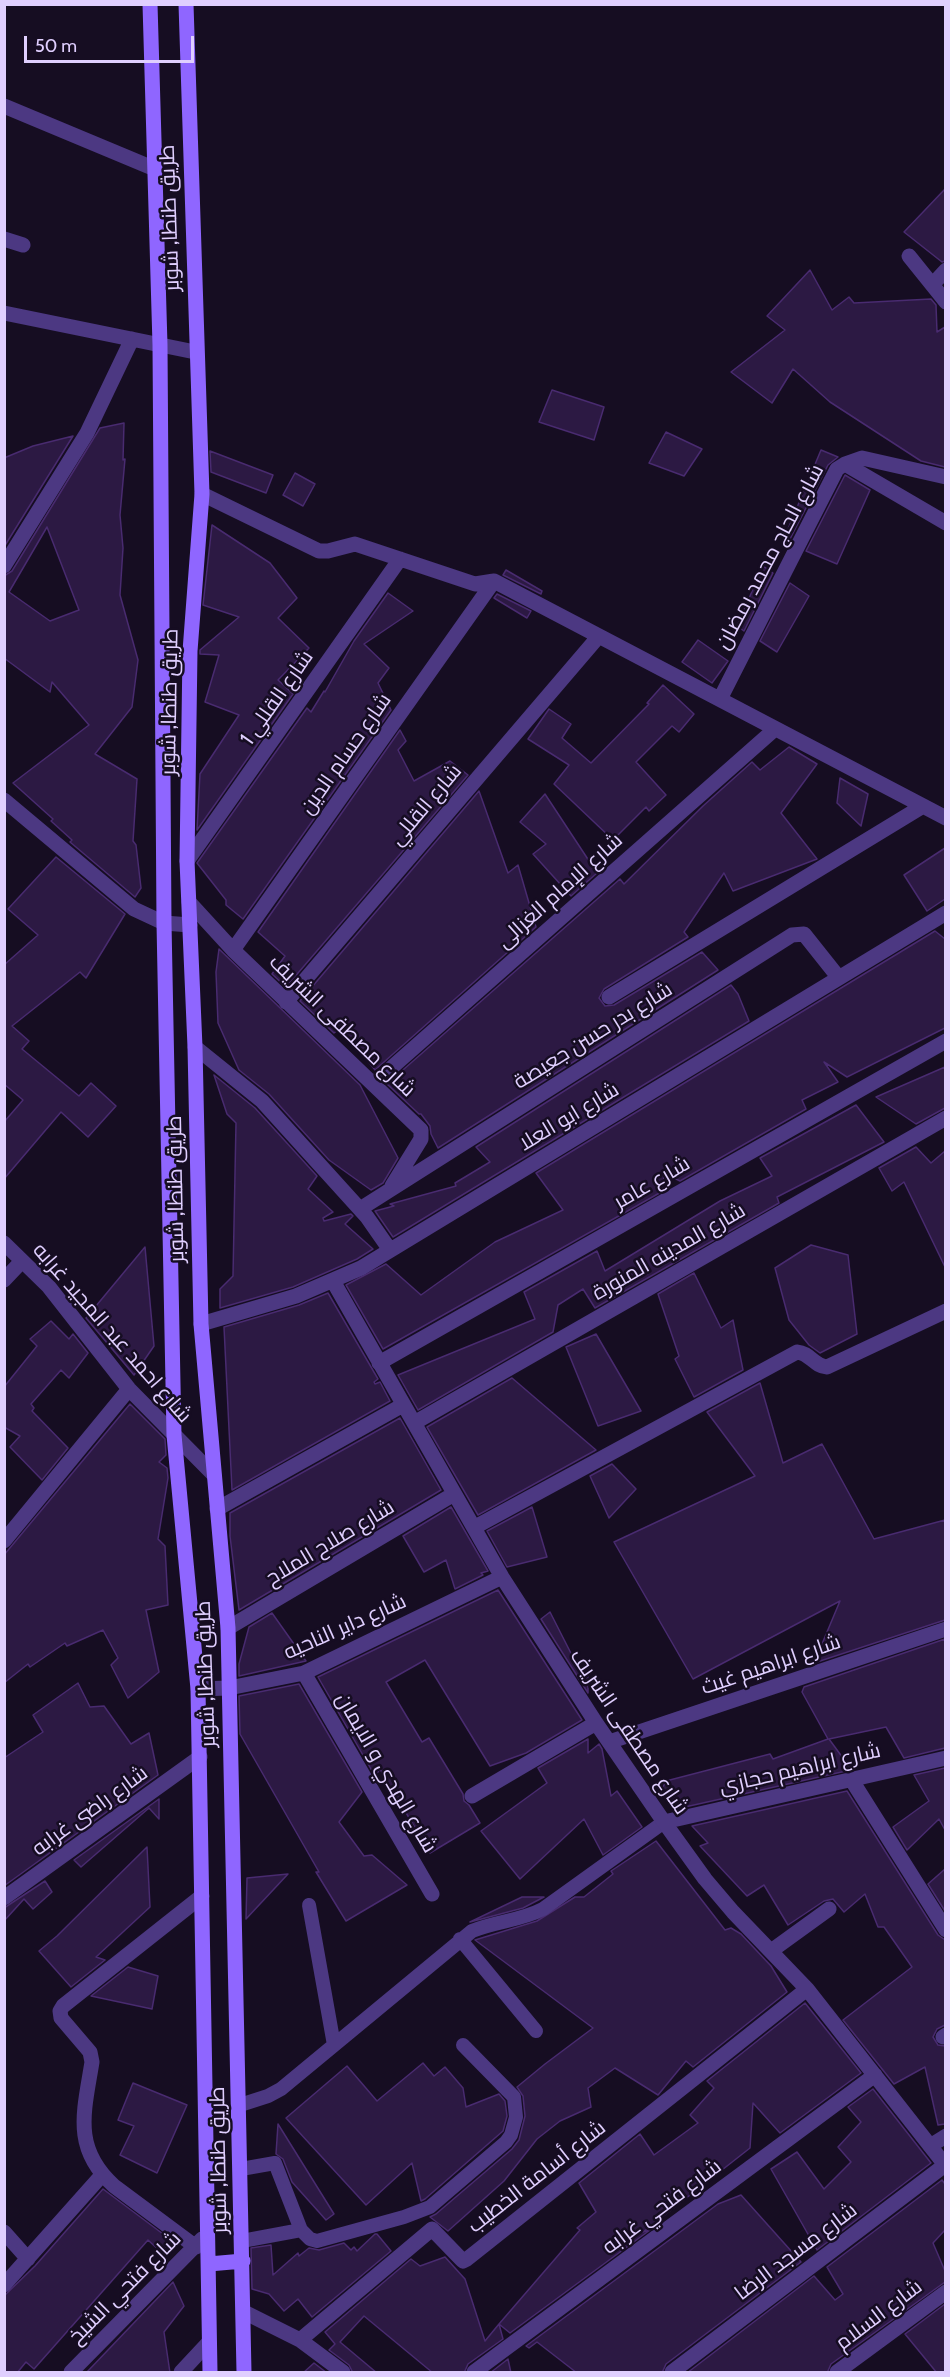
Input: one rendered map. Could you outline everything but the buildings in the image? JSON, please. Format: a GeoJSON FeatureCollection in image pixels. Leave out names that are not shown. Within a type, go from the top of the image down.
{"type":"FeatureCollection","features":[{"type":"Feature","properties":{"kind":"street","name":"طريق طنطا, شوبر"},"geometry":{"type":"LineString","coordinates":[[150,4],[160,345],[164,923],[174,1435],[198,1689],[210,2373]]}},
{"type":"Feature","properties":{"kind":"street","name":"طريق طنطا, شوبر"},"geometry":{"type":"LineString","coordinates":[[186,4],[195,352],[202,494],[190,651],[189,902],[195,1047],[201,1324],[228,1628],[244,2373]]}},
{"type":"Feature","properties":{"kind":"street"},"geometry":{"type":"LineString","coordinates":[[4,106],[155,170]]}},
{"type":"Feature","properties":{"kind":"street"},"geometry":{"type":"LineString","coordinates":[[4,239],[23,245]]}},
{"type":"Feature","properties":{"kind":"street"},"geometry":{"type":"LineString","coordinates":[[909,256],[945,302]]}},
{"type":"Feature","properties":{"kind":"street"},"geometry":{"type":"LineString","coordinates":[[933,284],[945,270]]}},
{"type":"Feature","properties":{"kind":"street"},"geometry":{"type":"LineString","coordinates":[[4,313],[195,352]]}},
{"type":"Feature","properties":{"kind":"street"},"geometry":{"type":"LineString","coordinates":[[4,566],[87,433],[132,339]]}},
{"type":"Feature","properties":{"kind":"street","name":"شارع الحاج محمد رمضان"},"geometry":{"type":"LineString","coordinates":[[720,699],[837,469],[862,458],[945,477]]}},
{"type":"Feature","properties":{"kind":"street"},"geometry":{"type":"LineString","coordinates":[[845,464],[945,523]]}},
{"type":"Feature","properties":{"kind":"street"},"geometry":{"type":"LineString","coordinates":[[202,494],[319,551],[355,544],[475,584],[494,581],[945,818]]}},
{"type":"Feature","properties":{"kind":"street","name":"شارع القللي 1"},"geometry":{"type":"LineString","coordinates":[[188,861],[400,559]]}},
{"type":"Feature","properties":{"kind":"street","name":"شارع حسام الدين"},"geometry":{"type":"LineString","coordinates":[[233,951],[494,581]]}},
{"type":"Feature","properties":{"kind":"street","name":"شارع القللي"},"geometry":{"type":"LineString","coordinates":[[286,1002],[598,636]]}},
{"type":"Feature","properties":{"kind":"street","name":"شارع الإمام الغزالى"},"geometry":{"type":"LineString","coordinates":[[374,1084],[775,729]]}},
{"type":"Feature","properties":{"kind":"street"},"geometry":{"type":"LineString","coordinates":[[4,800],[134,909],[164,923],[190,925]]}},
{"type":"Feature","properties":{"kind":"street"},"geometry":{"type":"LineString","coordinates":[[609,997],[923,806]]}},
{"type":"Feature","properties":{"kind":"street","name":"شارع مصطفى الشريف"},"geometry":{"type":"LineString","coordinates":[[189,902],[233,951],[416,1125],[422,1135],[391,1189]]}},
{"type":"Feature","properties":{"kind":"street","name":"شارع ابو العلا"},"geometry":{"type":"LineString","coordinates":[[201,1324],[286,1299],[333,1281],[390,1250],[945,914]]}},
{"type":"Feature","properties":{"kind":"street","name":"شارع بدر حسن جعيصة"},"geometry":{"type":"LineString","coordinates":[[360,1209],[792,935],[804,934],[839,978]]}},
{"type":"Feature","properties":{"kind":"street","name":"شارع عامر"},"geometry":{"type":"LineString","coordinates":[[379,1363],[945,1041]]}},
{"type":"Feature","properties":{"kind":"street"},"geometry":{"type":"LineString","coordinates":[[195,1047],[262,1101],[360,1209],[390,1250]]}},
{"type":"Feature","properties":{"kind":"street","name":"شارع المدينه المنورة"},"geometry":{"type":"LineString","coordinates":[[414,1423],[945,1118]]}},
{"type":"Feature","properties":{"kind":"street","name":"شارع احمد عبد المجيد غرابه"},"geometry":{"type":"LineString","coordinates":[[4,1243],[49,1287],[129,1389],[214,1475]]}},
{"type":"Feature","properties":{"kind":"street"},"geometry":{"type":"LineString","coordinates":[[4,1280],[22,1261]]}},
{"type":"Feature","properties":{"kind":"street","name":"شارع مصطفى الشريف"},"geometry":{"type":"LineString","coordinates":[[333,1281],[502,1576],[596,1723],[664,1822],[705,1880],[807,1989],[945,2166]]}},
{"type":"Feature","properties":{"kind":"street"},"geometry":{"type":"LineString","coordinates":[[475,1527],[797,1352],[805,1353],[818,1365],[827,1367],[945,1311]]}},
{"type":"Feature","properties":{"kind":"street"},"geometry":{"type":"LineString","coordinates":[[4,1541],[129,1389]]}},
{"type":"Feature","properties":{"kind":"street"},"geometry":{"type":"LineString","coordinates":[[217,1509],[403,1405]]}},
{"type":"Feature","properties":{"kind":"street","name":"شارع صلاح الملاح"},"geometry":{"type":"LineString","coordinates":[[228,1628],[454,1494]]}},
{"type":"Feature","properties":{"kind":"street","name":"شارع داير الناحيه"},"geometry":{"type":"LineString","coordinates":[[198,1689],[229,1688],[304,1673],[502,1576]]}},
{"type":"Feature","properties":{"kind":"street","name":"شارع ابراهيم غيث"},"geometry":{"type":"LineString","coordinates":[[609,1742],[945,1629]]}},
{"type":"Feature","properties":{"kind":"street","name":"شارع الهدي و الايمان"},"geometry":{"type":"LineString","coordinates":[[304,1673],[432,1894]]}},
{"type":"Feature","properties":{"kind":"street"},"geometry":{"type":"LineString","coordinates":[[472,1796],[596,1723]]}},
{"type":"Feature","properties":{"kind":"street","name":"شارع راضى غرابه"},"geometry":{"type":"LineString","coordinates":[[4,1898],[200,1757]]}},
{"type":"Feature","properties":{"kind":"street","name":"شارع ابراهيم حجازي"},"geometry":{"type":"LineString","coordinates":[[664,1822],[945,1758]]}},
{"type":"Feature","properties":{"kind":"street"},"geometry":{"type":"LineString","coordinates":[[850,1779],[945,1930]]}},
{"type":"Feature","properties":{"kind":"street"},"geometry":{"type":"LineString","coordinates":[[196,2247],[102,2175],[89,2153],[83,2129],[92,2062],[90,2052],[61,2018],[60,2011],[63,2006],[202,1896]]}},
{"type":"Feature","properties":{"kind":"street"},"geometry":{"type":"LineString","coordinates":[[771,1951],[829,1909]]}},
{"type":"Feature","properties":{"kind":"street","name":"شارع أسامة الخطيب"},"geometry":{"type":"LineString","coordinates":[[300,2340],[432,2229],[463,2261],[467,2259],[807,1989]]}},
{"type":"Feature","properties":{"kind":"street","name":"شارع فتحي غرابه"},"geometry":{"type":"LineString","coordinates":[[474,2373],[875,2075]]}},
{"type":"Feature","properties":{"kind":"street"},"geometry":{"type":"LineString","coordinates":[[930,2146],[945,2136]]}},
{"type":"Feature","properties":{"kind":"street","name":"شارع مسجد الرضا"},"geometry":{"type":"LineString","coordinates":[[672,2373],[945,2166]]}},
{"type":"Feature","properties":{"kind":"street"},"geometry":{"type":"LineString","coordinates":[[4,2285],[102,2175]]}},
{"type":"Feature","properties":{"kind":"street"},"geometry":{"type":"LineString","coordinates":[[4,2232],[28,2259]]}},
{"type":"Feature","properties":{"kind":"street","name":"شارع فتحي الشيخ"},"geometry":{"type":"LineString","coordinates":[[71,2373],[196,2247],[208,2232]]}},
{"type":"Feature","properties":{"kind":"street"},"geometry":{"type":"LineString","coordinates":[[209,2264],[243,2260]]}},
{"type":"Feature","properties":{"kind":"street","name":"شارع السلام"},"geometry":{"type":"LineString","coordinates":[[837,2373],[945,2292]]}},
{"type":"Feature","properties":{"kind":"street"},"geometry":{"type":"LineString","coordinates":[[243,2312],[300,2340],[343,2373]]}},
{"type":"Feature","properties":{"kind":"street"},"geometry":{"type":"LineString","coordinates":[[181,2373],[210,2342]]}},
{"type":"Feature","properties":{"kind":"lane"},"geometry":{"type":"LineString","coordinates":[[240,2105],[281,2090],[460,1939],[483,1926],[523,1918],[543,1909],[664,1822]]}},
{"type":"Feature","properties":{"kind":"lane"},"geometry":{"type":"LineString","coordinates":[[309,1905],[334,2045]]}},
{"type":"Feature","properties":{"kind":"lane"},"geometry":{"type":"LineString","coordinates":[[460,1939],[536,2031]]}},
{"type":"Feature","properties":{"kind":"lane"},"geometry":{"type":"LineString","coordinates":[[241,2169],[275,2163],[301,2230],[310,2239],[324,2240],[417,2213],[430,2207],[506,2142],[511,2135],[516,2117],[514,2097],[463,2044]]}},
{"type":"Feature","properties":{"kind":"lane"},"geometry":{"type":"LineString","coordinates":[[242,2241],[301,2230]]}}]}
